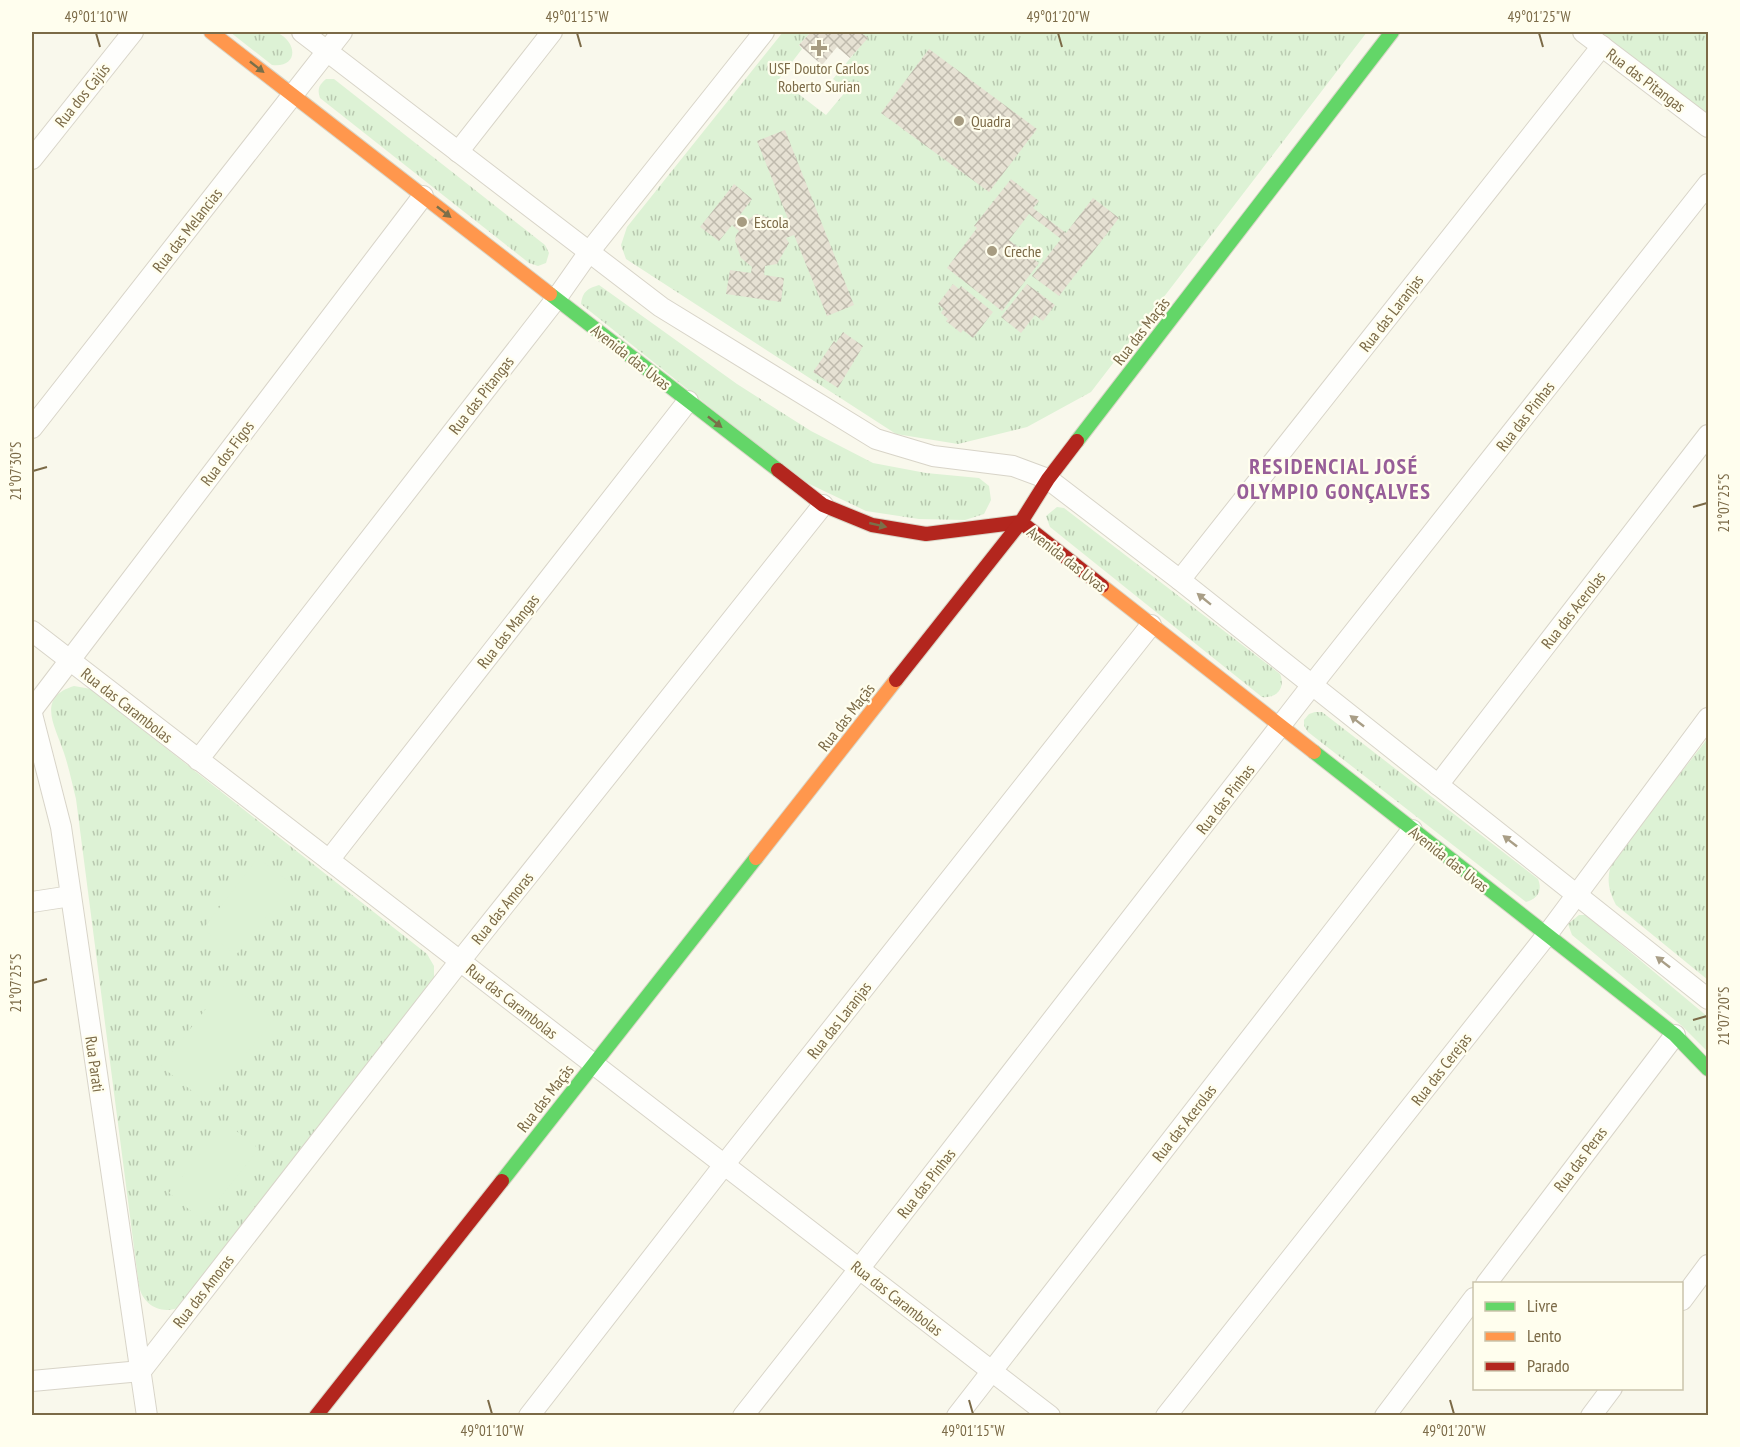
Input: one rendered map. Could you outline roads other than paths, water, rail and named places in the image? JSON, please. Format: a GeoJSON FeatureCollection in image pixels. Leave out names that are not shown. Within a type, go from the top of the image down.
{"type":"FeatureCollection","features":[{"type":"Feature","properties":{"kind":"street","name":"Rua dos Cajús"},"geometry":{"type":"LineString","coordinates":[[32,159],[133,32]]}},
{"type":"Feature","properties":{"kind":"street","name":"Avenida das Uvas"},"geometry":{"type":"LineString","coordinates":[[211,32],[823,505],[872,525],[926,534],[1021,522],[1675,1035],[1708,1069]]}},
{"type":"Feature","properties":{"kind":"street"},"geometry":{"type":"LineString","coordinates":[[302,32],[661,307],[876,439],[933,456],[1013,466],[1048,479],[1180,580],[1708,999]]}},
{"type":"Feature","properties":{"kind":"street","name":"Rua das Melancias"},"geometry":{"type":"LineString","coordinates":[[32,428],[342,32]]}},
{"type":"Feature","properties":{"kind":"street"},"geometry":{"type":"LineString","coordinates":[[458,152],[552,32]]}},
{"type":"Feature","properties":{"kind":"street","name":"Rua das Pitangas"},"geometry":{"type":"LineString","coordinates":[[198,760],[556,299],[589,252],[764,32]]}},
{"type":"Feature","properties":{"kind":"street","name":"Rua das Maçãs"},"geometry":{"type":"LineString","coordinates":[[316,1416],[1021,522],[1048,479],[1392,32]]}},
{"type":"Feature","properties":{"kind":"street","name":"Rua das Pitangas"},"geometry":{"type":"LineString","coordinates":[[1583,32],[1708,127]]}},
{"type":"Feature","properties":{"kind":"street","name":"Rua das Laranjas"},"geometry":{"type":"LineString","coordinates":[[1180,580],[1602,46]]}},
{"type":"Feature","properties":{"kind":"street","name":"Rua das Pinhas"},"geometry":{"type":"LineString","coordinates":[[743,1416],[1312,685],[1708,184]]}},
{"type":"Feature","properties":{"kind":"street","name":"Rua dos Figos"},"geometry":{"type":"LineString","coordinates":[[32,712],[69,660],[423,196]]}},
{"type":"Feature","properties":{"kind":"street","name":"Rua das Mangas"},"geometry":{"type":"LineString","coordinates":[[329,860],[688,401]]}},
{"type":"Feature","properties":{"kind":"street","name":"Rua das Acerolas"},"geometry":{"type":"LineString","coordinates":[[1438,785],[1708,435]]}},
{"type":"Feature","properties":{"kind":"street","name":"Rua das Amoras"},"geometry":{"type":"LineString","coordinates":[[141,1371],[460,961],[823,505]]}},
{"type":"Feature","properties":{"kind":"street","name":"Rua das Laranjas"},"geometry":{"type":"LineString","coordinates":[[529,1416],[724,1165],[1151,625]]}},
{"type":"Feature","properties":{"kind":"street","name":"Rua das Carambolas"},"geometry":{"type":"LineString","coordinates":[[32,631],[1050,1416]]}},
{"type":"Feature","properties":{"kind":"street","name":"Rua Parati"},"geometry":{"type":"LineString","coordinates":[[32,712],[61,827],[147,1416]]}},
{"type":"Feature","properties":{"kind":"street","name":"Rua das Cerejas"},"geometry":{"type":"LineString","coordinates":[[1166,1416],[1578,895],[1708,718]]}},
{"type":"Feature","properties":{"kind":"street","name":"Rua das Acerolas"},"geometry":{"type":"LineString","coordinates":[[957,1416],[1412,830]]}},
{"type":"Feature","properties":{"kind":"street"},"geometry":{"type":"LineString","coordinates":[[32,902],[71,896]]}},
{"type":"Feature","properties":{"kind":"street","name":"Rua das Peras"},"geometry":{"type":"LineString","coordinates":[[1488,1282],[1675,1035]]}},
{"type":"Feature","properties":{"kind":"street"},"geometry":{"type":"LineString","coordinates":[[1683,1299],[1708,1265]]}},
{"type":"Feature","properties":{"kind":"street"},"geometry":{"type":"LineString","coordinates":[[1385,1416],[1473,1299]]}},
{"type":"Feature","properties":{"kind":"street"},"geometry":{"type":"LineString","coordinates":[[32,1381],[141,1371]]}},
{"type":"Feature","properties":{"kind":"street"},"geometry":{"type":"LineString","coordinates":[[1591,1416],[1611,1390]]}},
{"type":"Feature","properties":{"kind":"place","name":"USF Doutor Carlos Roberto Surian"},"geometry":{"type":"Point","coordinates":[819,48]}},
{"type":"Feature","properties":{"kind":"place","name":"Quadra"},"geometry":{"type":"Point","coordinates":[959,121]}},
{"type":"Feature","properties":{"kind":"place","name":"Escola"},"geometry":{"type":"Point","coordinates":[742,222]}},
{"type":"Feature","properties":{"kind":"place","name":"Creche"},"geometry":{"type":"Point","coordinates":[992,251]}},
{"type":"Feature","properties":{"kind":"district","name":"RESIDENCIAL JOSÉ OLYMPIO GONÇALVES"},"geometry":{"type":"Point","coordinates":[1334,479]}}]}
